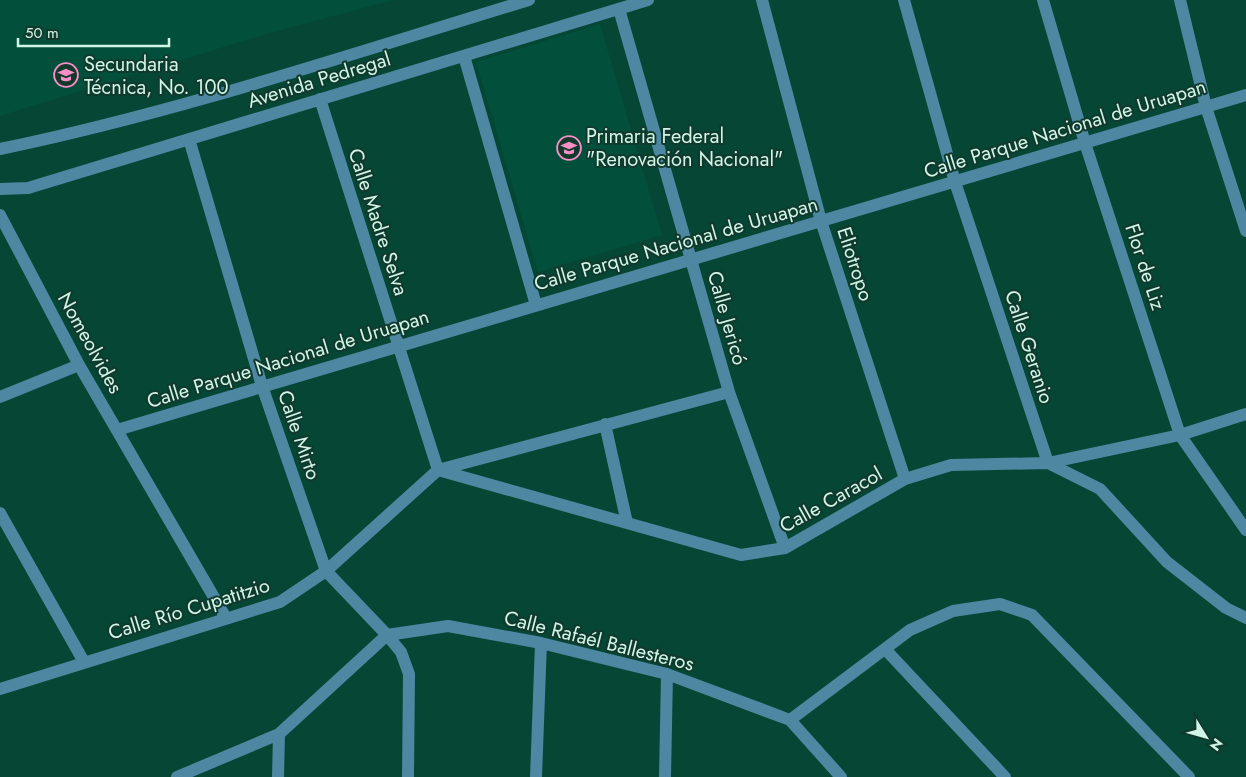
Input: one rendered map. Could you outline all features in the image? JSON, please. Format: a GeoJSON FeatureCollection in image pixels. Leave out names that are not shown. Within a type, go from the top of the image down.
{"type":"FeatureCollection","features":[{"type":"Feature","properties":{"kind":"street","name":"Avenida Pedregal"},"geometry":{"type":"LineString","coordinates":[[0,150],[216,95],[529,0]]}},
{"type":"Feature","properties":{"kind":"street","name":"Avenida Pedregal"},"geometry":{"type":"LineString","coordinates":[[0,189],[28,188],[648,0]]}},
{"type":"Feature","properties":{"kind":"street","name":"Eliotropo"},"geometry":{"type":"LineString","coordinates":[[762,0],[821,221],[905,479]]}},
{"type":"Feature","properties":{"kind":"street","name":"Calle Geranio"},"geometry":{"type":"LineString","coordinates":[[904,0],[955,182],[1048,463]]}},
{"type":"Feature","properties":{"kind":"street","name":"Flor de Liz"},"geometry":{"type":"LineString","coordinates":[[1042,0],[1085,143],[1180,435],[1246,530]]}},
{"type":"Feature","properties":{"kind":"street"},"geometry":{"type":"LineString","coordinates":[[1180,0],[1206,107],[1246,231]]}},
{"type":"Feature","properties":{"kind":"street","name":"Calle Jericó"},"geometry":{"type":"LineString","coordinates":[[619,9],[729,392],[785,548]]}},
{"type":"Feature","properties":{"kind":"street"},"geometry":{"type":"LineString","coordinates":[[464,56],[536,306]]}},
{"type":"Feature","properties":{"kind":"street","name":"Calle Parque Nacional de Uruapan"},"geometry":{"type":"LineString","coordinates":[[117,430],[1246,95]]}},
{"type":"Feature","properties":{"kind":"street","name":"Calle Madre Selva"},"geometry":{"type":"LineString","coordinates":[[320,99],[438,470]]}},
{"type":"Feature","properties":{"kind":"street","name":"Calle Mirto"},"geometry":{"type":"LineString","coordinates":[[189,139],[262,386],[326,570],[401,652],[409,674],[408,777]]}},
{"type":"Feature","properties":{"kind":"street","name":"Nomeolvides"},"geometry":{"type":"LineString","coordinates":[[0,215],[79,365],[226,618]]}},
{"type":"Feature","properties":{"kind":"street"},"geometry":{"type":"LineString","coordinates":[[0,397],[79,365]]}},
{"type":"Feature","properties":{"kind":"street"},"geometry":{"type":"LineString","coordinates":[[438,470],[729,392]]}},
{"type":"Feature","properties":{"kind":"street","name":"Calle Caracol"},"geometry":{"type":"LineString","coordinates":[[438,470],[741,555],[785,548],[905,479],[951,465],[1048,463],[1180,435],[1246,414]]}},
{"type":"Feature","properties":{"kind":"street"},"geometry":{"type":"LineString","coordinates":[[604,424],[627,523]]}},
{"type":"Feature","properties":{"kind":"street"},"geometry":{"type":"LineString","coordinates":[[1048,463],[1100,489],[1167,562],[1226,608],[1246,618]]}},
{"type":"Feature","properties":{"kind":"street","name":"Calle Río Cupatitzio"},"geometry":{"type":"LineString","coordinates":[[0,688],[280,602],[326,570],[438,470]]}},
{"type":"Feature","properties":{"kind":"street"},"geometry":{"type":"LineString","coordinates":[[0,512],[84,662]]}},
{"type":"Feature","properties":{"kind":"street"},"geometry":{"type":"LineString","coordinates":[[841,777],[790,720],[910,630],[953,611],[1000,604],[1032,615],[1189,777]]}},
{"type":"Feature","properties":{"kind":"street","name":"Calle Rafaél Ballesteros"},"geometry":{"type":"LineString","coordinates":[[387,635],[448,626],[541,643],[667,674],[790,720]]}},
{"type":"Feature","properties":{"kind":"street"},"geometry":{"type":"LineString","coordinates":[[177,777],[280,734],[387,635]]}},
{"type":"Feature","properties":{"kind":"street"},"geometry":{"type":"LineString","coordinates":[[536,777],[541,643]]}},
{"type":"Feature","properties":{"kind":"street"},"geometry":{"type":"LineString","coordinates":[[886,649],[1005,777]]}},
{"type":"Feature","properties":{"kind":"street"},"geometry":{"type":"LineString","coordinates":[[667,674],[667,775]]}},
{"type":"Feature","properties":{"kind":"street"},"geometry":{"type":"LineString","coordinates":[[278,777],[280,734]]}},
{"type":"Feature","properties":{"kind":"shaded area","name":"Secundaria Técnica, No. 100"},"geometry":{"type":"Polygon","coordinates":[[[0,0],[393,0],[266,34],[0,116],[0,0]]]}},
{"type":"Feature","properties":{"kind":"shaded area","name":"Primaria Federal \"Renovación Nacional\""},"geometry":{"type":"Polygon","coordinates":[[[600,24],[662,235],[538,272],[476,62],[600,24]]]}},
{"type":"Feature","properties":{"kind":"place","name":"Secundaria Técnica, No. 100"},"geometry":{"type":"Point","coordinates":[66,75]}},
{"type":"Feature","properties":{"kind":"place","name":"Primaria Federal \"Renovación Nacional\""},"geometry":{"type":"Point","coordinates":[569,148]}}]}
